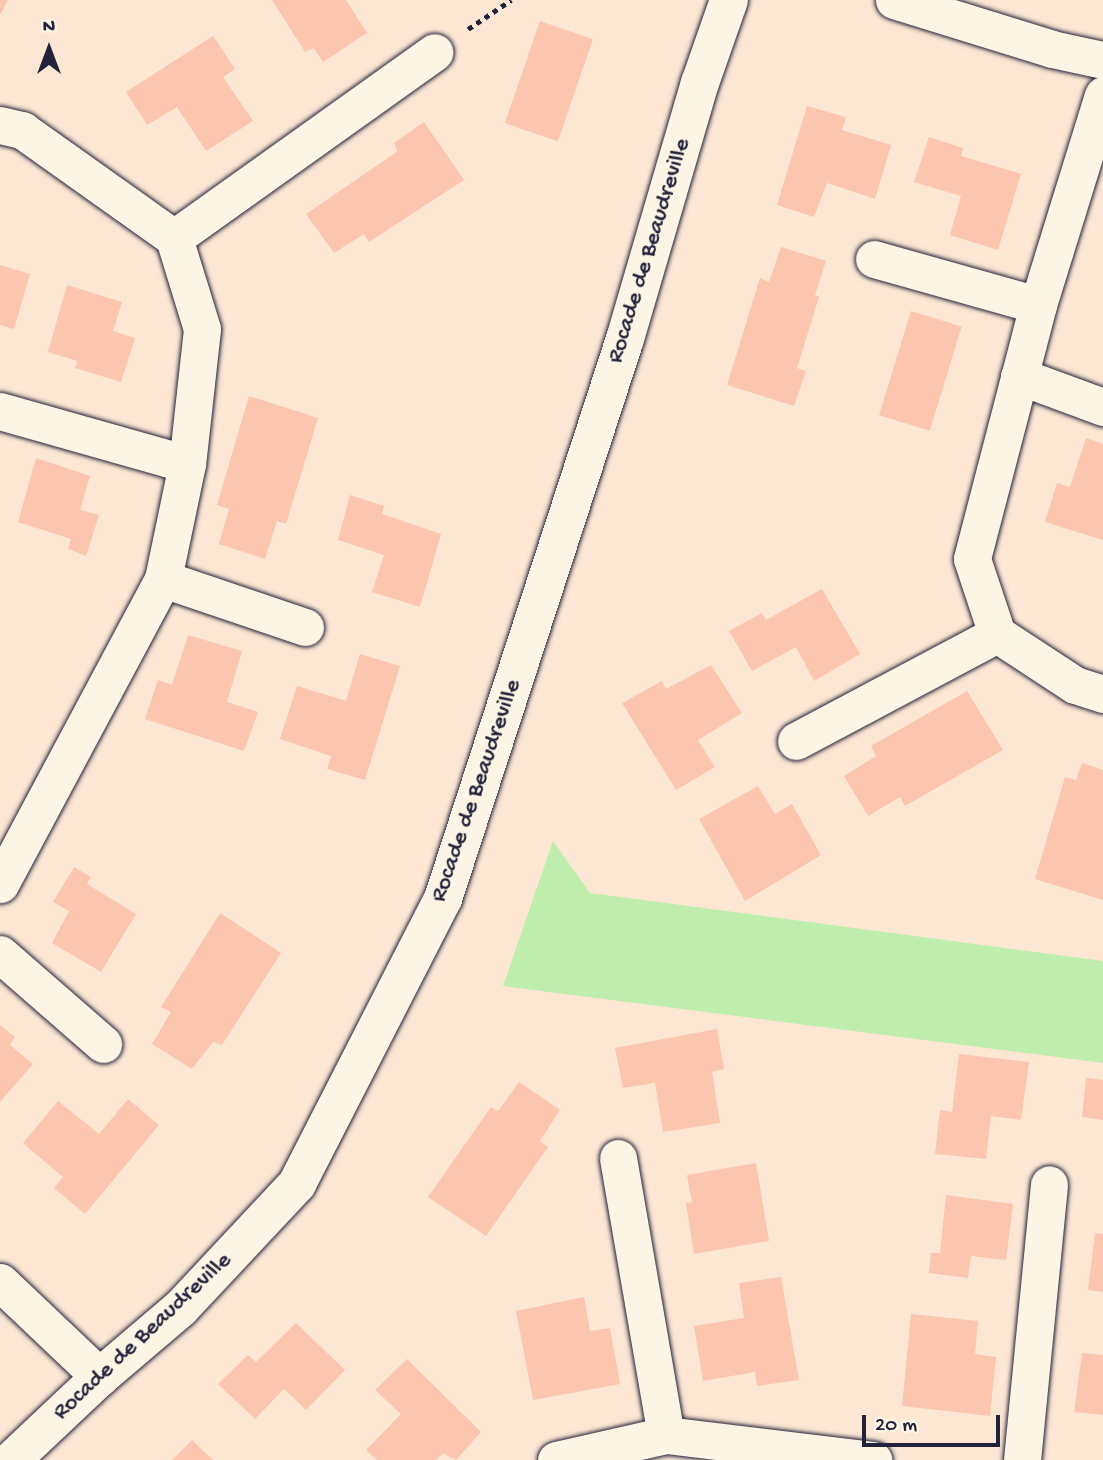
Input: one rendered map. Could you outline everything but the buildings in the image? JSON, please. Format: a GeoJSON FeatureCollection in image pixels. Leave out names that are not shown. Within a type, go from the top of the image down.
{"type":"FeatureCollection","features":[{"type":"Feature","properties":{"kind":"street","name":"Rocade de Beaudreville"},"geometry":{"type":"LineString","coordinates":[[12,1460],[100,1377],[180,1308],[297,1184],[443,900],[625,339],[700,83],[729,0]]}},
{"type":"Feature","properties":{"kind":"street"},"geometry":{"type":"LineString","coordinates":[[894,0],[1052,49],[1103,60]]}},
{"type":"Feature","properties":{"kind":"street"},"geometry":{"type":"LineString","coordinates":[[174,238],[435,52]]}},
{"type":"Feature","properties":{"kind":"street"},"geometry":{"type":"LineString","coordinates":[[1103,95],[1038,305],[972,559],[997,634],[1075,685],[1103,694]]}},
{"type":"Feature","properties":{"kind":"street"},"geometry":{"type":"LineString","coordinates":[[0,125],[22,130],[174,238],[202,329],[187,464],[163,579],[0,884]]}},
{"type":"Feature","properties":{"kind":"street"},"geometry":{"type":"LineString","coordinates":[[874,259],[1038,305]]}},
{"type":"Feature","properties":{"kind":"street"},"geometry":{"type":"LineString","coordinates":[[1019,376],[1103,407]]}},
{"type":"Feature","properties":{"kind":"street"},"geometry":{"type":"LineString","coordinates":[[0,411],[187,464]]}},
{"type":"Feature","properties":{"kind":"street"},"geometry":{"type":"LineString","coordinates":[[163,579],[305,627]]}},
{"type":"Feature","properties":{"kind":"street"},"geometry":{"type":"LineString","coordinates":[[796,741],[997,634]]}},
{"type":"Feature","properties":{"kind":"street"},"geometry":{"type":"LineString","coordinates":[[0,954],[103,1044]]}},
{"type":"Feature","properties":{"kind":"street"},"geometry":{"type":"LineString","coordinates":[[618,1157],[666,1435]]}},
{"type":"Feature","properties":{"kind":"street"},"geometry":{"type":"LineString","coordinates":[[1022,1460],[1049,1184]]}},
{"type":"Feature","properties":{"kind":"street"},"geometry":{"type":"LineString","coordinates":[[0,1282],[100,1377]]}},
{"type":"Feature","properties":{"kind":"street"},"geometry":{"type":"LineString","coordinates":[[556,1460],[666,1435],[856,1459]]}},
{"type":"Feature","properties":{"kind":"path"},"geometry":{"type":"LineString","coordinates":[[435,52],[511,0]]}},
{"type":"Feature","properties":{"kind":"green space"},"geometry":{"type":"Polygon","coordinates":[[[553,841],[590,893],[1103,961],[1103,1063],[503,986],[553,841]]]}}]}
